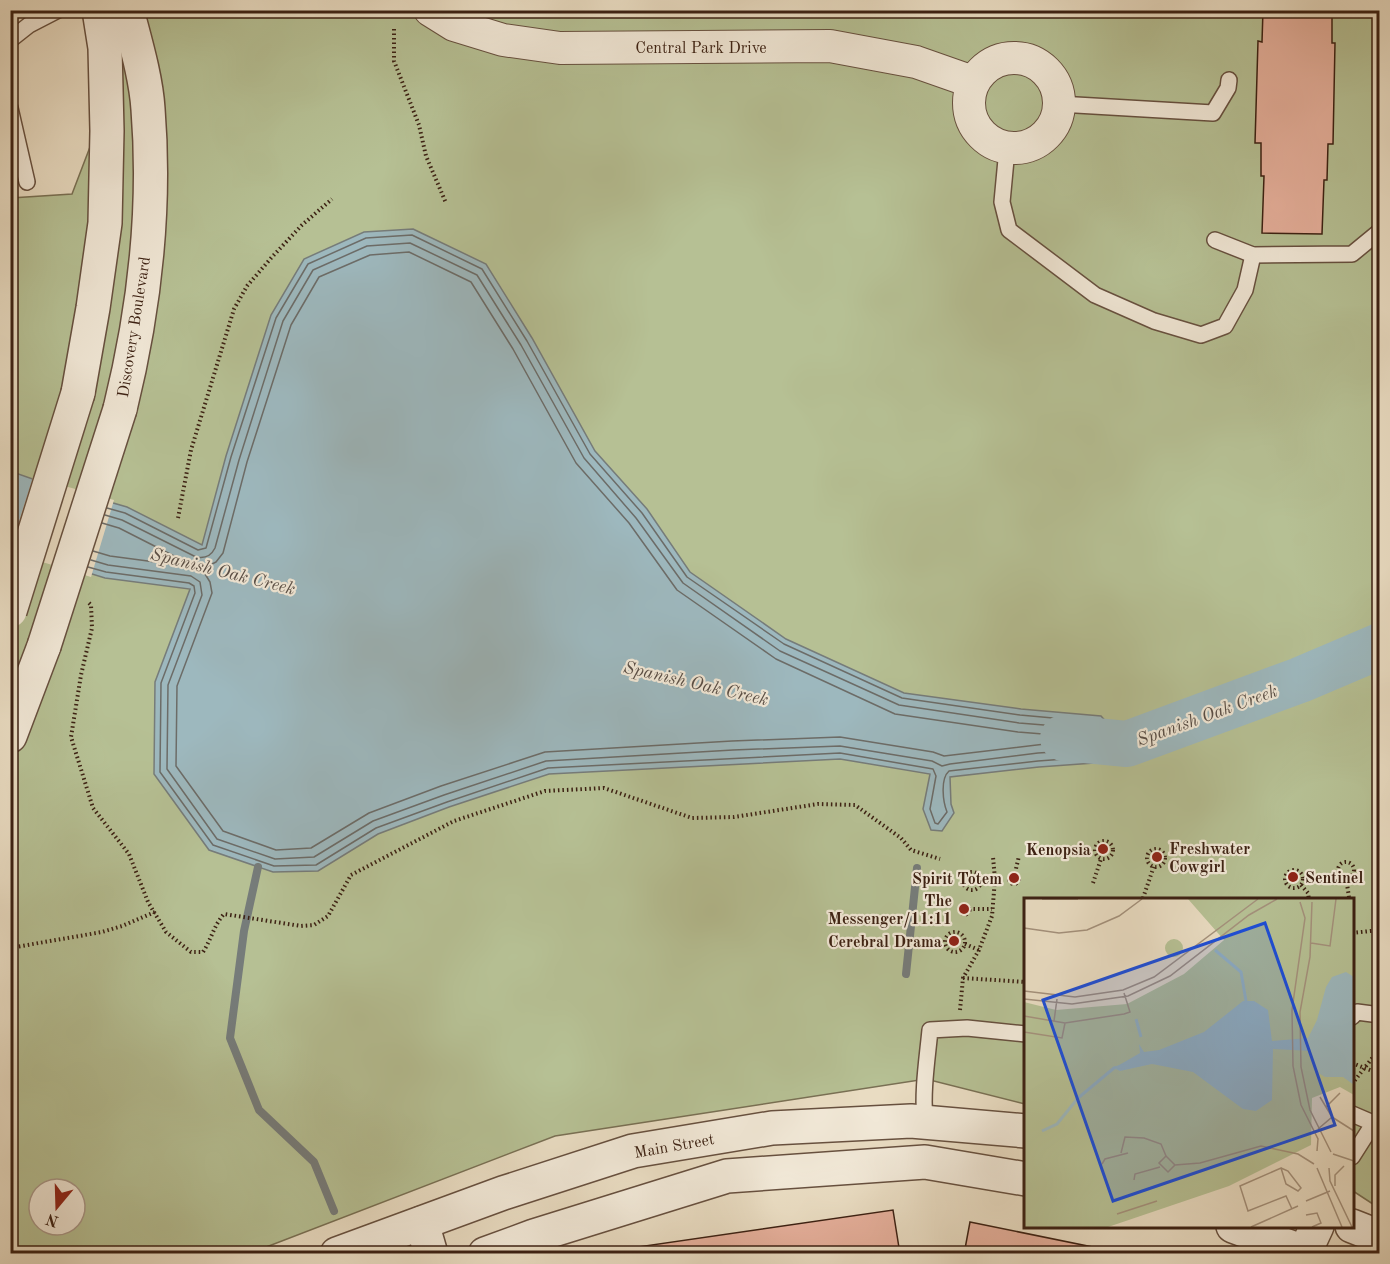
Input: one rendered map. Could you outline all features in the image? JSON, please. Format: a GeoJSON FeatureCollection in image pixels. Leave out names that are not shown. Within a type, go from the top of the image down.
{"type":"FeatureCollection","features":[{"type":"Feature","properties":{"kind":"street"},"geometry":{"type":"LineString","coordinates":[[10,611],[78,393],[93,308],[105,223],[107,131],[105,48],[99,10]]}},
{"type":"Feature","properties":{"kind":"street","name":"Discovery Boulevard"},"geometry":{"type":"LineString","coordinates":[[10,736],[44,646],[120,409],[140,304],[151,176],[148,107],[127,10]]}},
{"type":"Feature","properties":{"kind":"street","name":"Central Park Drive"},"geometry":{"type":"LineString","coordinates":[[430,10],[454,25],[503,39],[560,48],[830,46],[916,62],[973,82]]}},
{"type":"Feature","properties":{"kind":"street"},"geometry":{"type":"LineString","coordinates":[[1022,58],[1047,71],[1060,97],[1059,104],[1056,125],[1035,145],[1007,149],[981,136],[968,110],[973,82],[993,62],[1022,58]]}},
{"type":"Feature","properties":{"kind":"street","name":"Main Street"},"geometry":{"type":"LineString","coordinates":[[337,1254],[503,1193],[633,1151],[772,1128],[911,1121],[1024,1131]]}},
{"type":"Feature","properties":{"kind":"street"},"geometry":{"type":"LineString","coordinates":[[925,1122],[925,1162]]}},
{"type":"Feature","properties":{"kind":"street"},"geometry":{"type":"LineString","coordinates":[[485,1254],[534,1236],[727,1176],[925,1162],[1024,1179]]}},
{"type":"Feature","properties":{"kind":"street"},"geometry":{"type":"LineString","coordinates":[[422,1223],[431,1254]]}},
{"type":"Feature","properties":{"kind":"street"},"geometry":{"type":"LineString","coordinates":[[1354,1226],[1380,1237]]}},
{"type":"Feature","properties":{"kind":"street"},"geometry":{"type":"LineString","coordinates":[[1238,1228],[1311,1244]]}},
{"type":"Feature","properties":{"kind":"lane"},"geometry":{"type":"LineString","coordinates":[[10,40],[29,25],[58,10]]}},
{"type":"Feature","properties":{"kind":"lane"},"geometry":{"type":"LineString","coordinates":[[1059,104],[1213,112],[1229,80]]}},
{"type":"Feature","properties":{"kind":"lane"},"geometry":{"type":"LineString","coordinates":[[11,115],[27,182]]}},
{"type":"Feature","properties":{"kind":"lane"},"geometry":{"type":"LineString","coordinates":[[1007,149],[1002,201],[1009,230],[1095,295],[1154,321],[1201,335],[1225,326],[1245,290],[1253,255]]}},
{"type":"Feature","properties":{"kind":"lane"},"geometry":{"type":"LineString","coordinates":[[1215,240],[1253,255],[1352,254],[1380,231]]}},
{"type":"Feature","properties":{"kind":"lane"},"geometry":{"type":"LineString","coordinates":[[1354,1016],[1357,1012],[1380,1015]]}},
{"type":"Feature","properties":{"kind":"lane"},"geometry":{"type":"LineString","coordinates":[[925,1122],[923,1096],[930,1030],[958,1029],[1024,1034]]}},
{"type":"Feature","properties":{"kind":"lane"},"geometry":{"type":"LineString","coordinates":[[1354,1114],[1376,1125],[1354,1156]]}},
{"type":"Feature","properties":{"kind":"path"},"geometry":{"type":"LineString","coordinates":[[394,29],[394,61],[419,125],[426,156],[446,203]]}},
{"type":"Feature","properties":{"kind":"path"},"geometry":{"type":"LineString","coordinates":[[178,518],[190,450],[234,309],[247,286],[272,257],[302,225],[332,199]]}},
{"type":"Feature","properties":{"kind":"path"},"geometry":{"type":"LineString","coordinates":[[84,599],[91,605],[92,628],[81,675],[71,737],[93,808],[129,854],[148,902],[166,932],[190,952],[203,952],[218,921],[224,914],[301,926],[314,925],[328,916],[351,876],[454,821],[544,791],[604,788],[692,818],[734,817],[819,804],[855,805],[901,838],[911,850],[940,859]]}},
{"type":"Feature","properties":{"kind":"path"},"geometry":{"type":"LineString","coordinates":[[1103,840],[1109,842],[1113,847],[1113,853],[1110,858],[1101,859],[1094,853],[1094,847],[1103,840]]}},
{"type":"Feature","properties":{"kind":"path"},"geometry":{"type":"LineString","coordinates":[[1156,849],[1164,855],[1164,861],[1161,865],[1154,866],[1147,861],[1147,855],[1156,849]]}},
{"type":"Feature","properties":{"kind":"path"},"geometry":{"type":"LineString","coordinates":[[1015,873],[1019,856]]}},
{"type":"Feature","properties":{"kind":"path"},"geometry":{"type":"LineString","coordinates":[[958,1029],[963,978],[979,950],[992,916],[995,879],[993,857]]}},
{"type":"Feature","properties":{"kind":"path"},"geometry":{"type":"LineString","coordinates":[[1093,883],[1101,859]]}},
{"type":"Feature","properties":{"kind":"path"},"geometry":{"type":"LineString","coordinates":[[1346,862],[1353,867],[1353,872],[1346,878],[1341,876],[1338,867],[1346,862]]}},
{"type":"Feature","properties":{"kind":"path"},"geometry":{"type":"LineString","coordinates":[[1143,898],[1154,866]]}},
{"type":"Feature","properties":{"kind":"path"},"geometry":{"type":"LineString","coordinates":[[1295,869],[1300,872],[1304,877],[1301,885],[1293,888],[1288,886],[1285,881],[1289,871],[1295,869]]}},
{"type":"Feature","properties":{"kind":"path"},"geometry":{"type":"LineString","coordinates":[[982,881],[974,872],[964,877],[963,882],[970,891],[976,890],[982,881],[995,879]]}},
{"type":"Feature","properties":{"kind":"path"},"geometry":{"type":"LineString","coordinates":[[1346,878],[1349,897]]}},
{"type":"Feature","properties":{"kind":"path"},"geometry":{"type":"LineString","coordinates":[[1301,885],[1309,898]]}},
{"type":"Feature","properties":{"kind":"path"},"geometry":{"type":"LineString","coordinates":[[969,909],[992,909]]}},
{"type":"Feature","properties":{"kind":"path"},"geometry":{"type":"LineString","coordinates":[[10,948],[102,932],[155,912]]}},
{"type":"Feature","properties":{"kind":"path"},"geometry":{"type":"LineString","coordinates":[[1354,933],[1380,930]]}},
{"type":"Feature","properties":{"kind":"path"},"geometry":{"type":"LineString","coordinates":[[952,932],[958,932],[963,936],[965,944],[958,952],[951,951],[946,948],[945,941],[952,932]]}},
{"type":"Feature","properties":{"kind":"path"},"geometry":{"type":"LineString","coordinates":[[965,944],[979,950]]}},
{"type":"Feature","properties":{"kind":"path"},"geometry":{"type":"LineString","coordinates":[[963,978],[1024,982]]}},
{"type":"Feature","properties":{"kind":"path"},"geometry":{"type":"LineString","coordinates":[[1354,1083],[1380,1048]]}},
{"type":"Feature","properties":{"kind":"path"},"geometry":{"type":"LineString","coordinates":[[1354,1063],[1380,1074]]}},
{"type":"Feature","properties":{"kind":"green space"},"geometry":{"type":"Polygon","coordinates":[[[142,11],[1379,11],[1379,1208],[1354,1192],[1354,898],[1024,898],[1024,1104],[926,1079],[555,1136],[261,1249],[262,1253],[11,1254],[11,198],[72,194],[142,11]]]}},
{"type":"Feature","properties":{"kind":"water"},"geometry":{"type":"Polygon","coordinates":[[[413,229],[486,264],[532,338],[595,451],[647,509],[690,572],[786,639],[904,693],[1021,709],[1101,716],[1109,725],[1113,736],[1127,744],[1108,762],[950,777],[951,804],[954,813],[942,831],[931,830],[923,809],[930,774],[840,759],[549,774],[449,807],[378,834],[318,871],[273,872],[209,850],[154,774],[155,682],[190,589],[105,578],[11,549],[10,471],[127,507],[202,545],[226,456],[271,315],[304,259],[364,232],[413,229]]]}},
{"type":"Feature","properties":{"kind":"pier"},"geometry":{"type":"Polygon","coordinates":[[[33,477],[114,500],[91,577],[10,552],[33,477]]]}},
{"type":"Feature","properties":{"kind":"building"},"geometry":{"type":"Polygon","coordinates":[[[1263,10],[1332,10],[1332,43],[1335,43],[1333,144],[1328,144],[1322,234],[1262,233],[1264,176],[1261,176],[1261,143],[1255,143],[1258,41],[1262,42],[1263,10]]]}},
{"type":"Feature","properties":{"kind":"building"},"geometry":{"type":"Polygon","coordinates":[[[893,1210],[900,1254],[611,1254],[610,1251],[893,1210]]]}},
{"type":"Feature","properties":{"kind":"building"},"geometry":{"type":"Polygon","coordinates":[[[970,1222],[1127,1254],[964,1254],[970,1222]]]}},
{"type":"Feature","properties":{"kind":"waterway","name":"Spanish Oak Creek"},"geometry":{"type":"LineString","coordinates":[[1063,738],[1127,744],[1300,680],[1380,646]]}},
{"type":"Feature","properties":{"kind":"waterway"},"geometry":{"type":"LineString","coordinates":[[258,867],[244,931],[230,1038],[259,1110],[314,1162],[334,1211]]}},
{"type":"Feature","properties":{"kind":"waterway"},"geometry":{"type":"LineString","coordinates":[[906,974],[917,868]]}},
{"type":"Feature","properties":{"kind":"place","name":"Kenopsia"},"geometry":{"type":"Point","coordinates":[1103,849]}},
{"type":"Feature","properties":{"kind":"place","name":"Freshwater Cowgirl"},"geometry":{"type":"Point","coordinates":[1157,857]}},
{"type":"Feature","properties":{"kind":"place","name":"Sentinel"},"geometry":{"type":"Point","coordinates":[1293,877]}},
{"type":"Feature","properties":{"kind":"place","name":"Spirit Totem"},"geometry":{"type":"Point","coordinates":[1014,878]}},
{"type":"Feature","properties":{"kind":"place","name":"The Messenger/11:11"},"geometry":{"type":"Point","coordinates":[964,909]}},
{"type":"Feature","properties":{"kind":"place","name":"Cerebral Drama"},"geometry":{"type":"Point","coordinates":[954,941]}}]}
